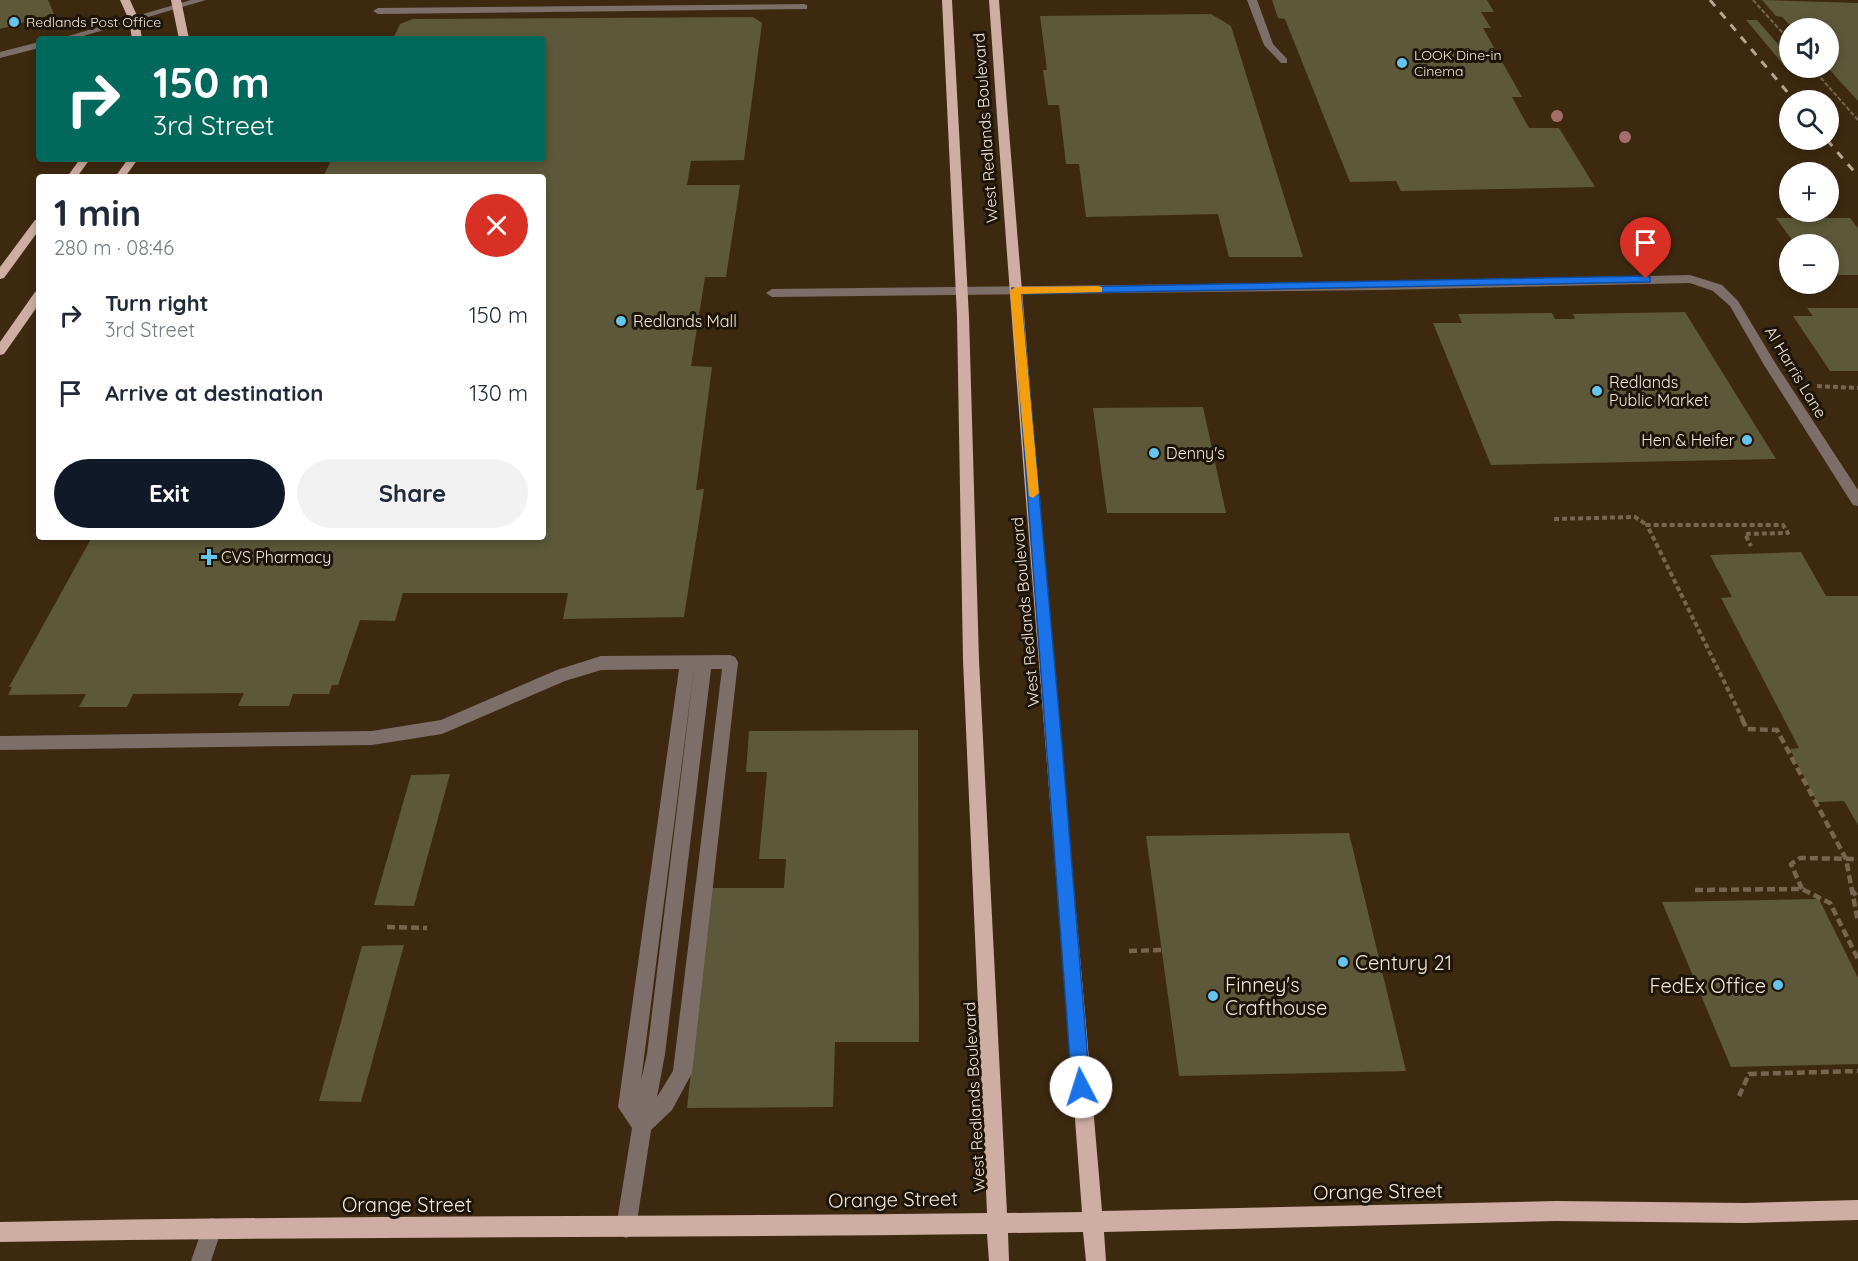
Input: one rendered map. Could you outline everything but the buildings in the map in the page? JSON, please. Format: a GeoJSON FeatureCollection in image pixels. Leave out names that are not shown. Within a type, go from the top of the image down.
{"type":"FeatureCollection","features":[{"type":"Feature","properties":{"kind":"main road"},"geometry":{"type":"LineString","coordinates":[[125,0],[134,20],[137,36]]}},
{"type":"Feature","properties":{"kind":"main road","name":"West Redlands Boulevard"},"geometry":{"type":"LineString","coordinates":[[947,0],[961,291],[970,660],[999,1261]]}},
{"type":"Feature","properties":{"kind":"main road","name":"West Redlands Boulevard"},"geometry":{"type":"LineString","coordinates":[[994,0],[1015,291],[1056,756],[1096,1261]]}},
{"type":"Feature","properties":{"kind":"main road"},"geometry":{"type":"LineString","coordinates":[[177,3],[183,36]]}},
{"type":"Feature","properties":{"kind":"main road"},"geometry":{"type":"LineString","coordinates":[[0,275],[36,226]]}},
{"type":"Feature","properties":{"kind":"main road"},"geometry":{"type":"LineString","coordinates":[[0,351],[36,299]]}},
{"type":"Feature","properties":{"kind":"main road","name":"Orange Street"},"geometry":{"type":"LineString","coordinates":[[0,1232],[212,1228],[626,1228],[1092,1222],[1545,1212],[1745,1213],[1858,1210]]}},
{"type":"Feature","properties":{"kind":"street"},"geometry":{"type":"LineString","coordinates":[[74,36],[134,20],[177,3],[201,0]]}},
{"type":"Feature","properties":{"kind":"street"},"geometry":{"type":"LineString","coordinates":[[1252,0],[1269,45],[1284,60]]}},
{"type":"Feature","properties":{"kind":"street"},"geometry":{"type":"LineString","coordinates":[[378,11],[554,4],[804,7]]}},
{"type":"Feature","properties":{"kind":"street"},"geometry":{"type":"LineString","coordinates":[[0,56],[36,46]]}},
{"type":"Feature","properties":{"kind":"street","name":"Al Harris Lane"},"geometry":{"type":"LineString","coordinates":[[772,293],[1690,279],[1715,286],[1728,295],[1756,338],[1768,362],[1858,501]]}},
{"type":"Feature","properties":{"kind":"street"},"geometry":{"type":"LineString","coordinates":[[0,743],[372,738],[454,723],[562,675],[601,663],[730,662],[682,1073],[665,1103],[642,1125],[626,1228]]}},
{"type":"Feature","properties":{"kind":"street"},"geometry":{"type":"LineString","coordinates":[[642,1125],[628,1107],[696,663]]}},
{"type":"Feature","properties":{"kind":"street"},"geometry":{"type":"LineString","coordinates":[[201,1261],[212,1228]]}},
{"type":"Feature","properties":{"kind":"path"},"geometry":{"type":"LineString","coordinates":[[1753,0],[1779,29]]}},
{"type":"Feature","properties":{"kind":"path"},"geometry":{"type":"LineString","coordinates":[[1821,78],[1858,120]]}},
{"type":"Feature","properties":{"kind":"path"},"geometry":{"type":"LineString","coordinates":[[1815,386],[1858,388]]}},
{"type":"Feature","properties":{"kind":"path"},"geometry":{"type":"LineString","coordinates":[[1554,519],[1635,518],[1647,525],[1782,525],[1788,533],[1745,534],[1751,546]]}},
{"type":"Feature","properties":{"kind":"path"},"geometry":{"type":"LineString","coordinates":[[1647,525],[1747,729],[1777,730],[1846,859],[1858,922]]}},
{"type":"Feature","properties":{"kind":"path"},"geometry":{"type":"LineString","coordinates":[[1802,889],[1791,864],[1800,858],[1858,859]]}},
{"type":"Feature","properties":{"kind":"path"},"geometry":{"type":"LineString","coordinates":[[1850,886],[1858,898]]}},
{"type":"Feature","properties":{"kind":"path"},"geometry":{"type":"LineString","coordinates":[[1695,890],[1802,889],[1830,903],[1858,959]]}},
{"type":"Feature","properties":{"kind":"path"},"geometry":{"type":"LineString","coordinates":[[387,927],[428,928]]}},
{"type":"Feature","properties":{"kind":"path"},"geometry":{"type":"LineString","coordinates":[[1129,951],[1161,950]]}},
{"type":"Feature","properties":{"kind":"path"},"geometry":{"type":"LineString","coordinates":[[1739,1096],[1749,1074],[1858,1071]]}},
{"type":"Feature","properties":{"kind":"railway"},"geometry":{"type":"LineString","coordinates":[[1710,0],[1786,90]]}},
{"type":"Feature","properties":{"kind":"railway"},"geometry":{"type":"LineString","coordinates":[[1836,150],[1858,176]]}},
{"type":"Feature","properties":{"kind":"slow traffic"},"geometry":{"type":"LineString","coordinates":[[1033,493],[1015,291],[1098,290]]}},
{"type":"Feature","properties":{"kind":"place","name":"Redlands Post Office"},"geometry":{"type":"Point","coordinates":[14,22]}},
{"type":"Feature","properties":{"kind":"place","name":"LOOK Dine-in Cinema"},"geometry":{"type":"Point","coordinates":[1402,63]}},
{"type":"Feature","properties":{"kind":"place","name":"Redlands Mall"},"geometry":{"type":"Point","coordinates":[621,321]}},
{"type":"Feature","properties":{"kind":"place","name":"Redlands Public Market"},"geometry":{"type":"Point","coordinates":[1597,391]}},
{"type":"Feature","properties":{"kind":"place","name":"Hen & Heifer"},"geometry":{"type":"Point","coordinates":[1747,440]}},
{"type":"Feature","properties":{"kind":"place","name":"Denny's"},"geometry":{"type":"Point","coordinates":[1154,453]}},
{"type":"Feature","properties":{"kind":"place","name":"CVS Pharmacy"},"geometry":{"type":"Point","coordinates":[209,557]}},
{"type":"Feature","properties":{"kind":"place","name":"Century 21"},"geometry":{"type":"Point","coordinates":[1343,962]}},
{"type":"Feature","properties":{"kind":"place","name":"FedEx Office"},"geometry":{"type":"Point","coordinates":[1778,985]}},
{"type":"Feature","properties":{"kind":"place","name":"Finney's Crafthouse"},"geometry":{"type":"Point","coordinates":[1213,996]}},
{"type":"Feature","properties":{"kind":"route"},"geometry":{"type":"LineString","coordinates":[[1081,1087],[1056,756],[1015,291],[1380,286],[1646,279]]}}]}
